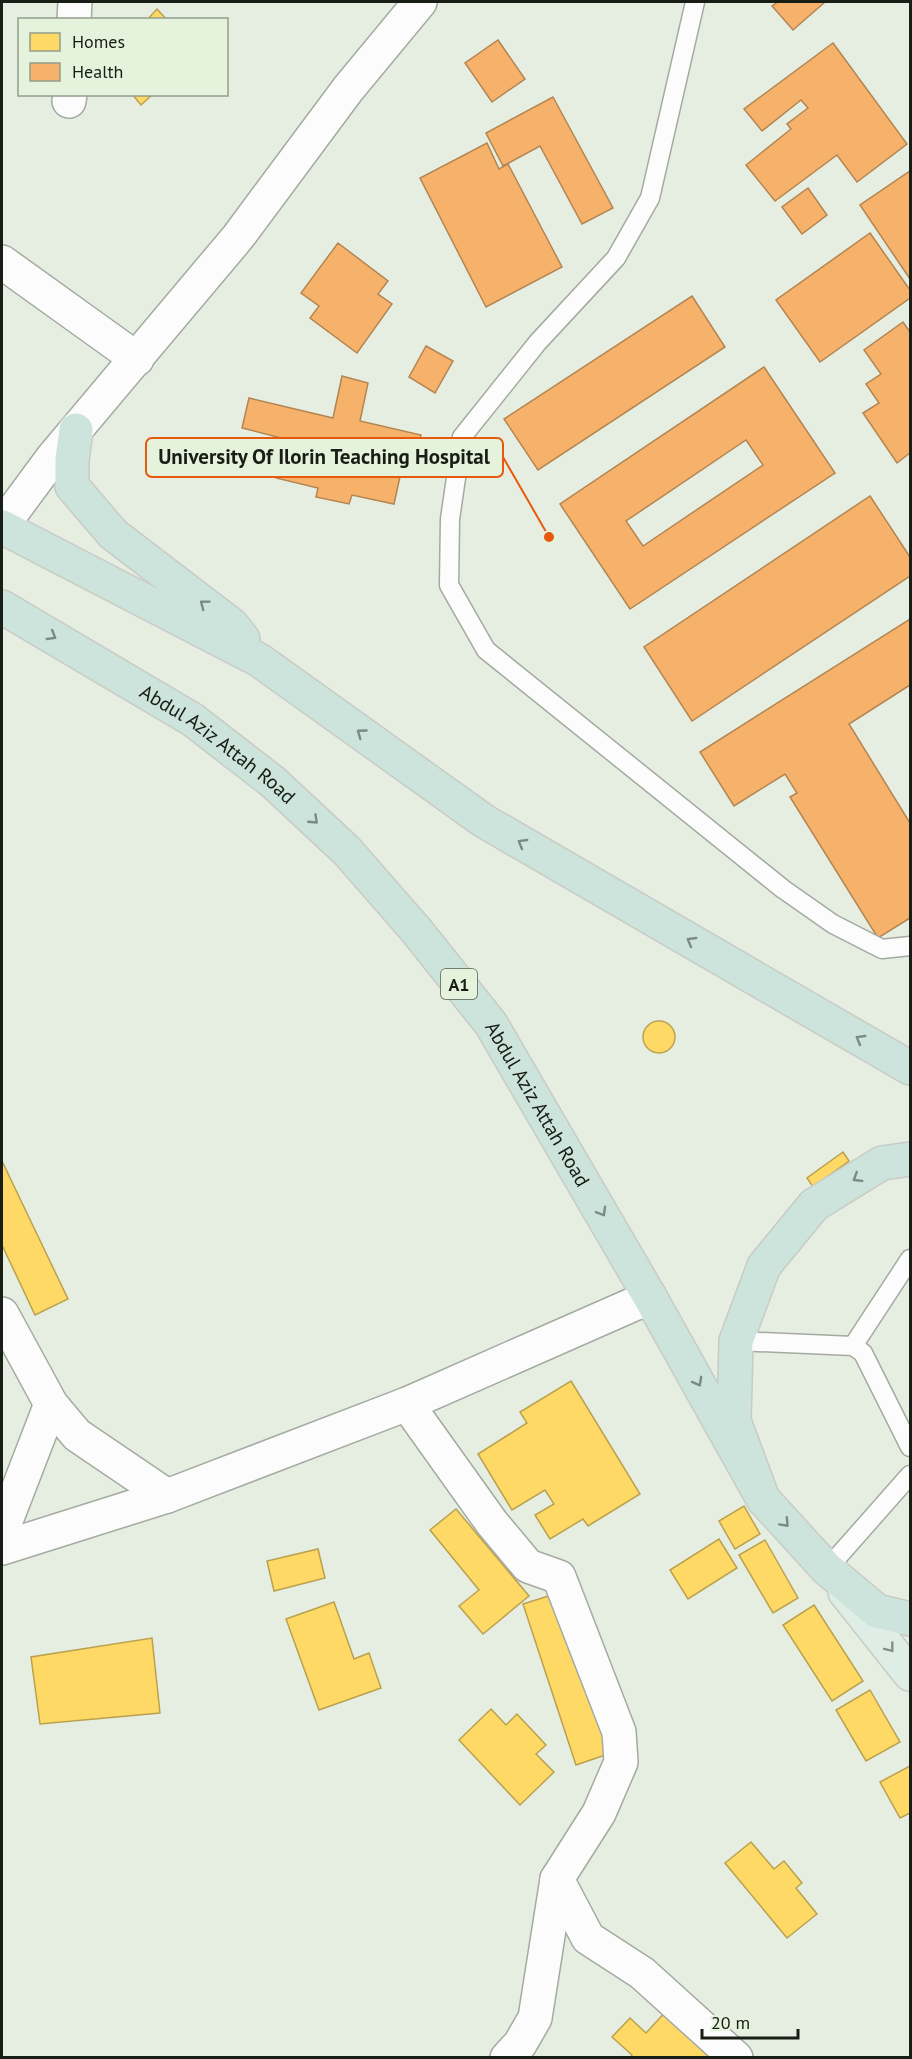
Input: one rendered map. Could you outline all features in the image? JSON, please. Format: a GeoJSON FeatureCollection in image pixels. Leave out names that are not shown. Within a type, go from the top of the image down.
{"type":"FeatureCollection","features":[{"type":"Feature","properties":{"kind":"highway"},"geometry":{"type":"LineString","coordinates":[[76,430],[72,460],[72,486],[113,534],[232,625],[259,660]]}},
{"type":"Feature","properties":{"kind":"highway"},"geometry":{"type":"LineString","coordinates":[[2,526],[259,660],[484,821],[910,1068]]}},
{"type":"Feature","properties":{"kind":"highway","name":"Abdul Aziz Attah Road"},"geometry":{"type":"LineString","coordinates":[[2,606],[193,720],[273,782],[347,851],[416,930],[491,1024],[650,1297],[763,1499]]}},
{"type":"Feature","properties":{"kind":"highway"},"geometry":{"type":"LineString","coordinates":[[910,1159],[882,1163],[814,1205],[764,1266],[736,1341],[734,1421],[763,1499],[827,1569],[877,1611],[910,1619]]}},
{"type":"Feature","properties":{"kind":"main road"},"geometry":{"type":"LineString","coordinates":[[827,1569],[910,1674]]}},
{"type":"Feature","properties":{"kind":"street"},"geometry":{"type":"LineString","coordinates":[[74,18],[75,2]]}},
{"type":"Feature","properties":{"kind":"street"},"geometry":{"type":"LineString","coordinates":[[2,526],[76,430],[238,237],[348,89],[420,2]]}},
{"type":"Feature","properties":{"kind":"street"},"geometry":{"type":"LineString","coordinates":[[2,262],[137,359]]}},
{"type":"Feature","properties":{"kind":"street"},"geometry":{"type":"LineString","coordinates":[[2,1548],[167,1496],[407,1404],[650,1297]]}},
{"type":"Feature","properties":{"kind":"street"},"geometry":{"type":"LineString","coordinates":[[2,1314],[51,1404],[77,1435],[167,1496]]}},
{"type":"Feature","properties":{"kind":"street"},"geometry":{"type":"LineString","coordinates":[[2,1531],[51,1404]]}},
{"type":"Feature","properties":{"kind":"street"},"geometry":{"type":"LineString","coordinates":[[407,1404],[492,1523],[528,1566],[559,1577],[619,1732],[621,1762],[599,1813],[557,1879],[535,2018],[520,2044],[507,2058]]}},
{"type":"Feature","properties":{"kind":"street"},"geometry":{"type":"LineString","coordinates":[[557,1879],[588,1938],[642,1973],[736,2058]]}},
{"type":"Feature","properties":{"kind":"lane"},"geometry":{"type":"LineString","coordinates":[[695,2],[650,198],[616,258],[538,342],[462,437],[450,519],[449,585],[486,650],[783,889],[833,924],[882,949],[910,946]]}},
{"type":"Feature","properties":{"kind":"lane"},"geometry":{"type":"LineString","coordinates":[[852,1346],[910,1259]]}},
{"type":"Feature","properties":{"kind":"lane"},"geometry":{"type":"LineString","coordinates":[[736,1341],[852,1346],[863,1353],[910,1447]]}},
{"type":"Feature","properties":{"kind":"lane"},"geometry":{"type":"LineString","coordinates":[[827,1569],[909,1480]]}},
{"type":"Feature","properties":{"kind":"building: Homes"},"geometry":{"type":"Polygon","coordinates":[[[157,9],[165,18],[149,18],[157,9]]]}},
{"type":"Feature","properties":{"kind":"building: Homes"},"geometry":{"type":"Polygon","coordinates":[[[134,96],[151,96],[141,105],[134,96]]]}},
{"type":"Feature","properties":{"kind":"building: Homes"},"geometry":{"type":"Polygon","coordinates":[[[659,1021],[670,1026],[675,1037],[670,1048],[659,1053],[648,1048],[643,1037],[648,1026],[659,1021]]]}},
{"type":"Feature","properties":{"kind":"building: Homes"},"geometry":{"type":"Polygon","coordinates":[[[843,1152],[849,1161],[813,1187],[807,1178],[843,1152]]]}},
{"type":"Feature","properties":{"kind":"building: Homes"},"geometry":{"type":"Polygon","coordinates":[[[2,1161],[68,1299],[35,1315],[2,1245],[2,1161]]]}},
{"type":"Feature","properties":{"kind":"building: Homes"},"geometry":{"type":"Polygon","coordinates":[[[571,1381],[640,1494],[588,1526],[583,1519],[550,1539],[535,1515],[554,1504],[545,1490],[512,1510],[478,1454],[527,1423],[520,1412],[571,1381]]]}},
{"type":"Feature","properties":{"kind":"building: Homes"},"geometry":{"type":"Polygon","coordinates":[[[744,1506],[760,1534],[735,1549],[719,1521],[744,1506]]]}},
{"type":"Feature","properties":{"kind":"building: Homes"},"geometry":{"type":"Polygon","coordinates":[[[456,1509],[529,1596],[483,1634],[459,1606],[479,1590],[430,1530],[456,1509]]]}},
{"type":"Feature","properties":{"kind":"building: Homes"},"geometry":{"type":"Polygon","coordinates":[[[719,1539],[737,1568],[688,1599],[670,1570],[719,1539]]]}},
{"type":"Feature","properties":{"kind":"building: Homes"},"geometry":{"type":"Polygon","coordinates":[[[765,1540],[798,1598],[773,1613],[739,1555],[765,1540]]]}},
{"type":"Feature","properties":{"kind":"building: Homes"},"geometry":{"type":"Polygon","coordinates":[[[318,1549],[325,1578],[274,1591],[267,1561],[318,1549]]]}},
{"type":"Feature","properties":{"kind":"building: Homes"},"geometry":{"type":"Polygon","coordinates":[[[558,1593],[611,1753],[576,1765],[523,1604],[558,1593]]]}},
{"type":"Feature","properties":{"kind":"building: Homes"},"geometry":{"type":"Polygon","coordinates":[[[334,1602],[354,1659],[369,1653],[381,1688],[319,1710],[286,1619],[334,1602]]]}},
{"type":"Feature","properties":{"kind":"building: Homes"},"geometry":{"type":"Polygon","coordinates":[[[814,1605],[863,1681],[832,1701],[783,1625],[814,1605]]]}},
{"type":"Feature","properties":{"kind":"building: Homes"},"geometry":{"type":"Polygon","coordinates":[[[152,1638],[160,1713],[40,1724],[31,1657],[152,1638]]]}},
{"type":"Feature","properties":{"kind":"building: Homes"},"geometry":{"type":"Polygon","coordinates":[[[870,1690],[900,1742],[866,1761],[836,1710],[870,1690]]]}},
{"type":"Feature","properties":{"kind":"building: Homes"},"geometry":{"type":"Polygon","coordinates":[[[491,1709],[506,1725],[517,1714],[546,1745],[536,1754],[554,1772],[520,1805],[459,1740],[491,1709]]]}},
{"type":"Feature","properties":{"kind":"building: Homes"},"geometry":{"type":"Polygon","coordinates":[[[910,1766],[910,1813],[900,1818],[880,1782],[910,1766]]]}},
{"type":"Feature","properties":{"kind":"building: Homes"},"geometry":{"type":"Polygon","coordinates":[[[751,1842],[774,1869],[784,1861],[802,1883],[796,1888],[817,1914],[787,1938],[725,1863],[751,1842]]]}},
{"type":"Feature","properties":{"kind":"building: Homes"},"geometry":{"type":"Polygon","coordinates":[[[668,2009],[718,2058],[630,2058],[632,2055],[612,2037],[630,2018],[646,2033],[668,2009]]]}},
{"type":"Feature","properties":{"kind":"building: Health"},"geometry":{"type":"Polygon","coordinates":[[[778,2],[825,2],[793,30],[772,6],[778,2]]]}},
{"type":"Feature","properties":{"kind":"building: Health"},"geometry":{"type":"Polygon","coordinates":[[[498,40],[525,79],[492,102],[465,63],[498,40]]]}},
{"type":"Feature","properties":{"kind":"building: Health"},"geometry":{"type":"Polygon","coordinates":[[[833,43],[907,144],[857,182],[837,155],[775,201],[746,165],[791,129],[787,124],[808,108],[801,100],[762,131],[744,109],[833,43]]]}},
{"type":"Feature","properties":{"kind":"building: Health"},"geometry":{"type":"Polygon","coordinates":[[[553,97],[613,208],[582,224],[540,146],[503,166],[486,133],[553,97]]]}},
{"type":"Feature","properties":{"kind":"building: Health"},"geometry":{"type":"Polygon","coordinates":[[[487,143],[499,169],[508,164],[562,267],[486,307],[420,178],[487,143]]]}},
{"type":"Feature","properties":{"kind":"building: Health"},"geometry":{"type":"Polygon","coordinates":[[[910,171],[910,279],[860,205],[910,171]]]}},
{"type":"Feature","properties":{"kind":"building: Health"},"geometry":{"type":"Polygon","coordinates":[[[808,188],[827,215],[802,234],[782,207],[808,188]]]}},
{"type":"Feature","properties":{"kind":"building: Health"},"geometry":{"type":"Polygon","coordinates":[[[870,233],[910,290],[910,298],[820,362],[776,300],[870,233]]]}},
{"type":"Feature","properties":{"kind":"building: Health"},"geometry":{"type":"Polygon","coordinates":[[[338,243],[388,281],[378,294],[392,304],[357,353],[310,318],[319,306],[301,293],[338,243]]]}},
{"type":"Feature","properties":{"kind":"building: Health"},"geometry":{"type":"Polygon","coordinates":[[[692,296],[725,347],[538,470],[504,419],[692,296]]]}},
{"type":"Feature","properties":{"kind":"building: Health"},"geometry":{"type":"Polygon","coordinates":[[[903,322],[910,332],[910,453],[897,463],[863,413],[879,403],[866,384],[881,374],[864,350],[903,322]]]}},
{"type":"Feature","properties":{"kind":"building: Health"},"geometry":{"type":"Polygon","coordinates":[[[426,346],[453,361],[435,393],[409,377],[426,346]]]}},
{"type":"Feature","properties":{"kind":"building: Health"},"geometry":{"type":"Polygon","coordinates":[[[764,367],[835,473],[630,609],[560,504],[764,367]],[[746,440],[626,521],[643,546],[763,465],[746,440]]]}},
{"type":"Feature","properties":{"kind":"building: Health"},"geometry":{"type":"Polygon","coordinates":[[[342,376],[368,383],[360,421],[421,435],[414,466],[403,463],[394,504],[352,495],[349,504],[316,497],[318,488],[276,478],[285,439],[242,428],[249,398],[333,418],[342,376]]]}},
{"type":"Feature","properties":{"kind":"building: Health"},"geometry":{"type":"Polygon","coordinates":[[[870,496],[910,557],[910,576],[692,721],[644,647],[870,496]]]}},
{"type":"Feature","properties":{"kind":"building: Health"},"geometry":{"type":"Polygon","coordinates":[[[910,619],[910,685],[849,724],[910,823],[910,918],[878,938],[790,797],[797,793],[785,774],[734,806],[700,752],[910,619]]]}},
{"type":"Feature","properties":{"kind":"place","name":"University Of Ilorin Teaching Hospital"},"geometry":{"type":"Point","coordinates":[549,537]}}]}
